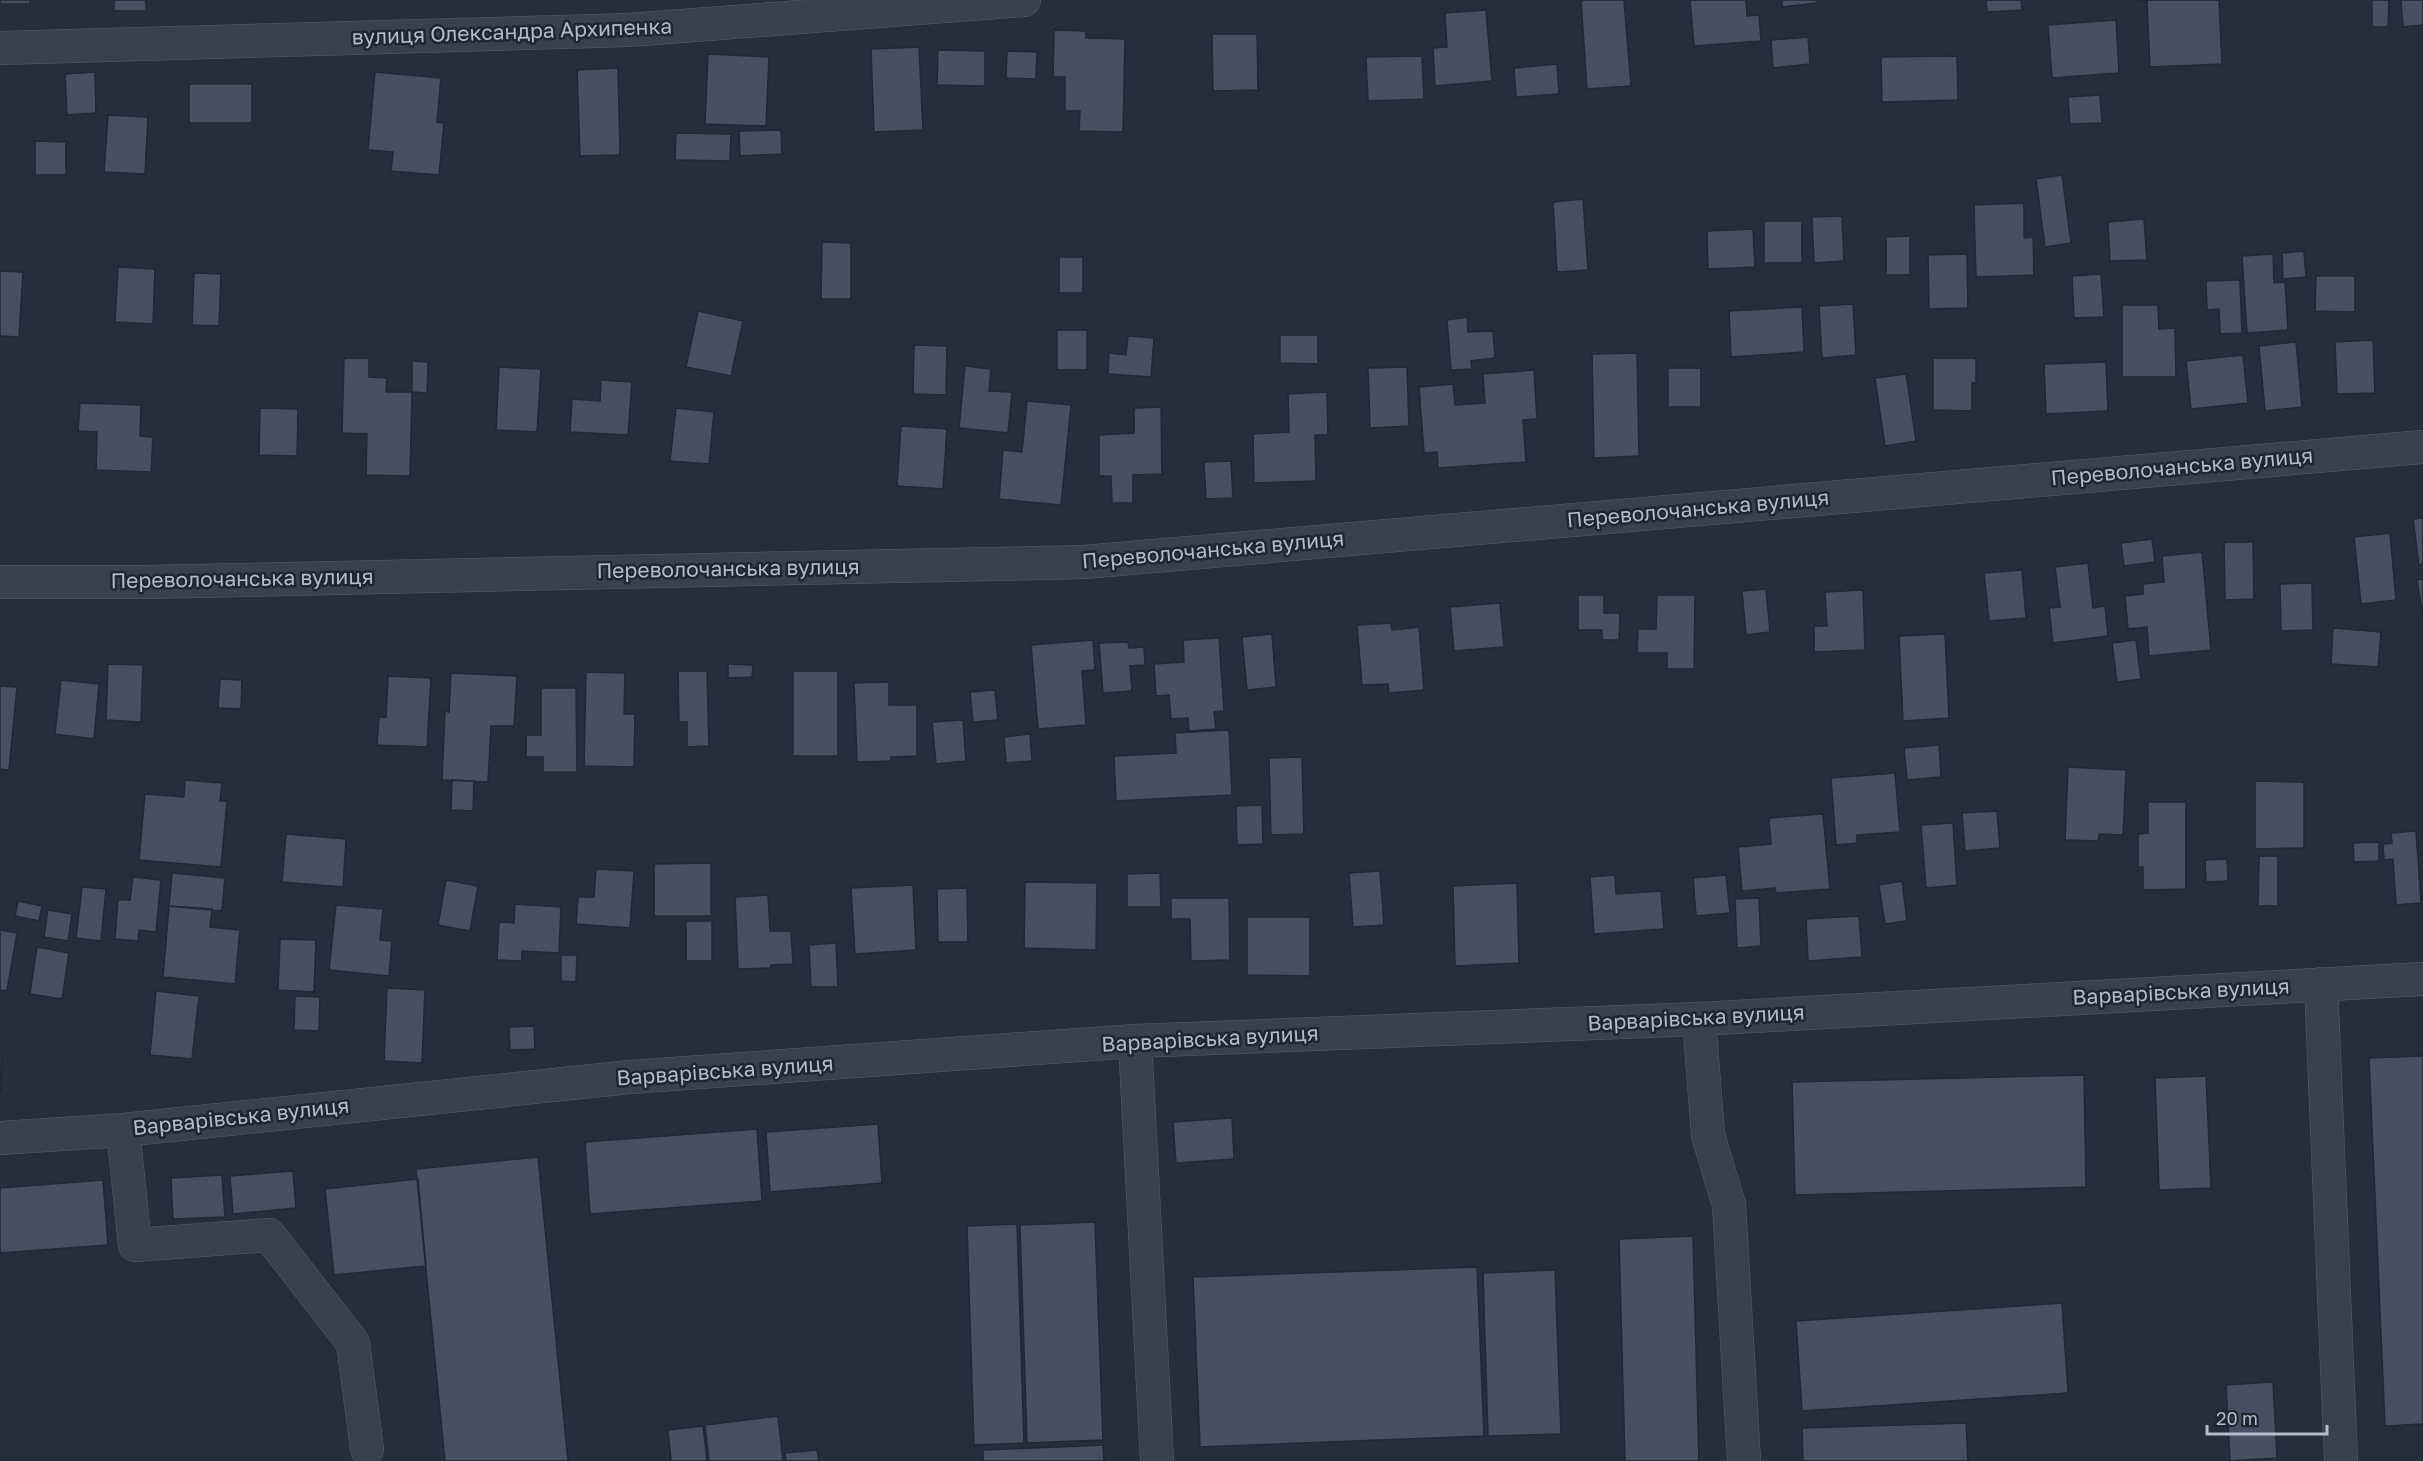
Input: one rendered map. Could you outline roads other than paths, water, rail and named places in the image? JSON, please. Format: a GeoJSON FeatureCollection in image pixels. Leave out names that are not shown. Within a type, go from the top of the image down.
{"type":"FeatureCollection","features":[{"type":"Feature","properties":{"kind":"street","name":"вулиця Олександра Архипенка"},"geometry":{"type":"LineString","coordinates":[[0,48],[629,30],[1024,0]]}},
{"type":"Feature","properties":{"kind":"street","name":"Переволочанська вулиця"},"geometry":{"type":"LineString","coordinates":[[0,582],[157,581],[1084,562],[2423,447]]}},
{"type":"Feature","properties":{"kind":"street","name":"Варварівська вулиця"},"geometry":{"type":"LineString","coordinates":[[0,1138],[123,1130],[630,1077],[1135,1041],[1700,1019],[2423,979]]}},
{"type":"Feature","properties":{"kind":"street"},"geometry":{"type":"LineString","coordinates":[[2321,984],[2341,1461]]}},
{"type":"Feature","properties":{"kind":"street"},"geometry":{"type":"LineString","coordinates":[[1700,1019],[1708,1135],[1729,1205],[1744,1461]]}},
{"type":"Feature","properties":{"kind":"street"},"geometry":{"type":"LineString","coordinates":[[1135,1041],[1157,1461]]}},
{"type":"Feature","properties":{"kind":"street"},"geometry":{"type":"LineString","coordinates":[[123,1130],[135,1245],[269,1235],[354,1342],[367,1449]]}}]}
